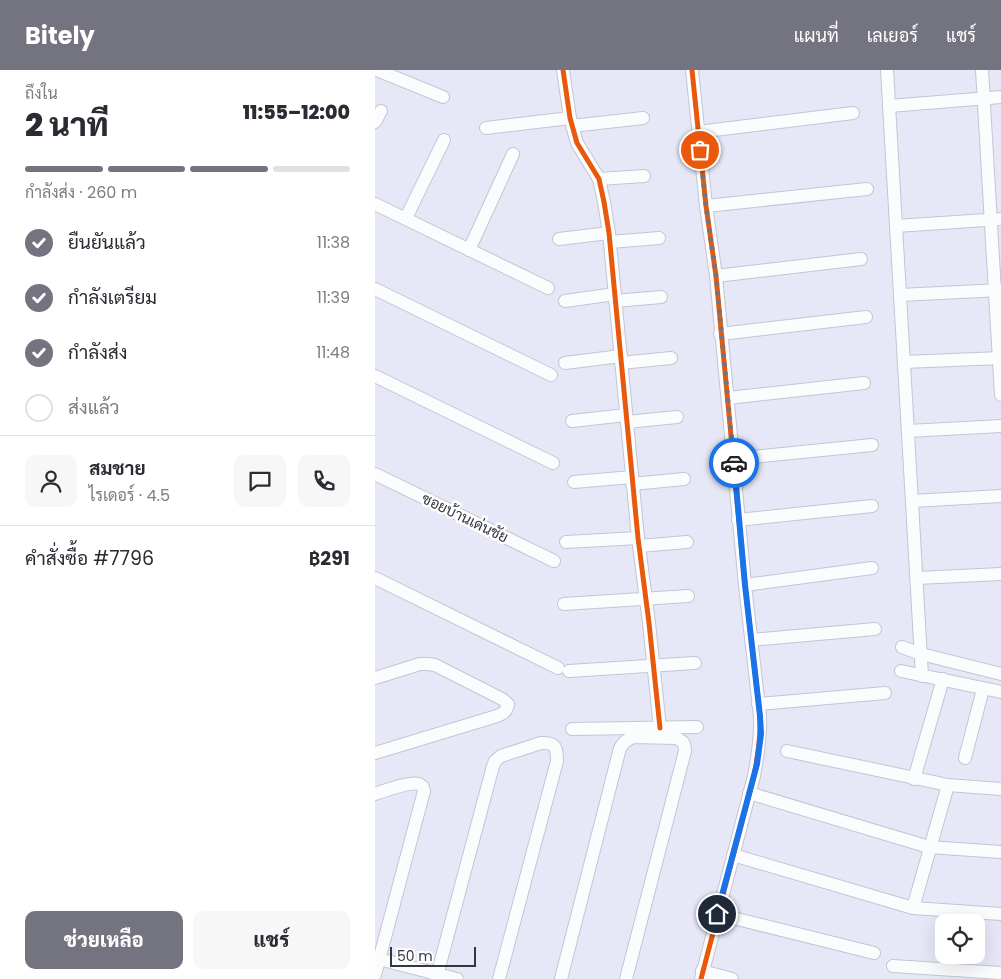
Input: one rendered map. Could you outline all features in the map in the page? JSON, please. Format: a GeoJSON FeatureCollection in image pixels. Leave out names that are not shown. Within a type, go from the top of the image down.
{"type":"FeatureCollection","features":[{"type":"Feature","properties":{"kind":"street"},"geometry":{"type":"LineString","coordinates":[[377,70],[443,96]]}},
{"type":"Feature","properties":{"kind":"street"},"geometry":{"type":"LineString","coordinates":[[563,70],[571,122],[577,143],[599,179],[610,238],[632,480],[660,728]]}},
{"type":"Feature","properties":{"kind":"street"},"geometry":{"type":"LineString","coordinates":[[692,70],[706,206],[716,276],[738,520],[761,734],[759,753],[701,975],[733,979]]}},
{"type":"Feature","properties":{"kind":"street"},"geometry":{"type":"LineString","coordinates":[[887,70],[922,676]]}},
{"type":"Feature","properties":{"kind":"street"},"geometry":{"type":"LineString","coordinates":[[982,70],[996,220],[1001,395]]}},
{"type":"Feature","properties":{"kind":"street"},"geometry":{"type":"LineString","coordinates":[[889,106],[1001,98]]}},
{"type":"Feature","properties":{"kind":"street"},"geometry":{"type":"LineString","coordinates":[[698,132],[853,113]]}},
{"type":"Feature","properties":{"kind":"street"},"geometry":{"type":"LineString","coordinates":[[486,128],[643,118]]}},
{"type":"Feature","properties":{"kind":"street"},"geometry":{"type":"LineString","coordinates":[[406,218],[444,140]]}},
{"type":"Feature","properties":{"kind":"street"},"geometry":{"type":"LineString","coordinates":[[469,250],[513,154]]}},
{"type":"Feature","properties":{"kind":"street"},"geometry":{"type":"LineString","coordinates":[[599,179],[644,176]]}},
{"type":"Feature","properties":{"kind":"street"},"geometry":{"type":"LineString","coordinates":[[706,206],[867,189]]}},
{"type":"Feature","properties":{"kind":"street"},"geometry":{"type":"LineString","coordinates":[[375,204],[548,288]]}},
{"type":"Feature","properties":{"kind":"street"},"geometry":{"type":"LineString","coordinates":[[896,226],[996,220]]}},
{"type":"Feature","properties":{"kind":"street"},"geometry":{"type":"LineString","coordinates":[[559,239],[659,238]]}},
{"type":"Feature","properties":{"kind":"street"},"geometry":{"type":"LineString","coordinates":[[716,276],[861,259]]}},
{"type":"Feature","properties":{"kind":"street"},"geometry":{"type":"LineString","coordinates":[[375,290],[551,375]]}},
{"type":"Feature","properties":{"kind":"street"},"geometry":{"type":"LineString","coordinates":[[900,295],[998,290]]}},
{"type":"Feature","properties":{"kind":"street"},"geometry":{"type":"LineString","coordinates":[[565,301],[615,297],[661,297]]}},
{"type":"Feature","properties":{"kind":"street"},"geometry":{"type":"LineString","coordinates":[[721,334],[865,317]]}},
{"type":"Feature","properties":{"kind":"street"},"geometry":{"type":"LineString","coordinates":[[565,363],[671,358]]}},
{"type":"Feature","properties":{"kind":"street"},"geometry":{"type":"LineString","coordinates":[[904,362],[1000,358]]}},
{"type":"Feature","properties":{"kind":"street"},"geometry":{"type":"LineString","coordinates":[[375,376],[553,463]]}},
{"type":"Feature","properties":{"kind":"street"},"geometry":{"type":"LineString","coordinates":[[728,398],[864,383]]}},
{"type":"Feature","properties":{"kind":"street"},"geometry":{"type":"LineString","coordinates":[[572,421],[677,418]]}},
{"type":"Feature","properties":{"kind":"street"},"geometry":{"type":"LineString","coordinates":[[908,431],[1001,426]]}},
{"type":"Feature","properties":{"kind":"street"},"geometry":{"type":"LineString","coordinates":[[733,459],[871,445]]}},
{"type":"Feature","properties":{"kind":"street","name":"ซอยบ้านเด่นชัย"},"geometry":{"type":"LineString","coordinates":[[375,474],[554,561]]}},
{"type":"Feature","properties":{"kind":"street"},"geometry":{"type":"LineString","coordinates":[[573,482],[684,480]]}},
{"type":"Feature","properties":{"kind":"street"},"geometry":{"type":"LineString","coordinates":[[912,501],[1001,496]]}},
{"type":"Feature","properties":{"kind":"street"},"geometry":{"type":"LineString","coordinates":[[738,520],[873,506]]}},
{"type":"Feature","properties":{"kind":"street"},"geometry":{"type":"LineString","coordinates":[[566,542],[687,542]]}},
{"type":"Feature","properties":{"kind":"street"},"geometry":{"type":"LineString","coordinates":[[745,585],[872,568]]}},
{"type":"Feature","properties":{"kind":"street"},"geometry":{"type":"LineString","coordinates":[[917,578],[1001,574]]}},
{"type":"Feature","properties":{"kind":"street"},"geometry":{"type":"LineString","coordinates":[[375,578],[564,669],[695,663]]}},
{"type":"Feature","properties":{"kind":"street"},"geometry":{"type":"LineString","coordinates":[[564,604],[688,596]]}},
{"type":"Feature","properties":{"kind":"street"},"geometry":{"type":"LineString","coordinates":[[751,640],[875,630]]}},
{"type":"Feature","properties":{"kind":"street"},"geometry":{"type":"LineString","coordinates":[[902,647],[921,654],[1001,674]]}},
{"type":"Feature","properties":{"kind":"street"},"geometry":{"type":"LineString","coordinates":[[375,678],[420,664],[435,665],[502,698],[508,704],[504,713],[497,716],[375,752]]}},
{"type":"Feature","properties":{"kind":"street"},"geometry":{"type":"LineString","coordinates":[[901,671],[1001,692]]}},
{"type":"Feature","properties":{"kind":"street"},"geometry":{"type":"LineString","coordinates":[[914,779],[943,679]]}},
{"type":"Feature","properties":{"kind":"street"},"geometry":{"type":"LineString","coordinates":[[965,758],[983,689]]}},
{"type":"Feature","properties":{"kind":"street"},"geometry":{"type":"LineString","coordinates":[[758,704],[885,693]]}},
{"type":"Feature","properties":{"kind":"street"},"geometry":{"type":"LineString","coordinates":[[572,729],[697,727]]}},
{"type":"Feature","properties":{"kind":"street"},"geometry":{"type":"LineString","coordinates":[[561,979],[620,748],[628,738],[676,738],[685,744],[685,751],[626,979]]}},
{"type":"Feature","properties":{"kind":"street"},"geometry":{"type":"LineString","coordinates":[[437,976],[495,760],[501,756],[541,743],[552,744],[556,748],[557,762],[499,979]]}},
{"type":"Feature","properties":{"kind":"street"},"geometry":{"type":"LineString","coordinates":[[787,751],[947,785],[1001,789]]}},
{"type":"Feature","properties":{"kind":"street"},"geometry":{"type":"LineString","coordinates":[[375,794],[413,784],[419,784],[423,787],[424,791],[377,958],[375,975]]}},
{"type":"Feature","properties":{"kind":"street"},"geometry":{"type":"LineString","coordinates":[[913,908],[947,785]]}},
{"type":"Feature","properties":{"kind":"street"},"geometry":{"type":"LineString","coordinates":[[749,793],[929,847],[1001,852]]}},
{"type":"Feature","properties":{"kind":"street"},"geometry":{"type":"LineString","coordinates":[[733,855],[913,908],[1001,914]]}},
{"type":"Feature","properties":{"kind":"street"},"geometry":{"type":"LineString","coordinates":[[717,914],[874,953]]}},
{"type":"Feature","properties":{"kind":"street"},"geometry":{"type":"LineString","coordinates":[[377,958],[437,976],[457,979]]}},
{"type":"Feature","properties":{"kind":"street"},"geometry":{"type":"LineString","coordinates":[[893,966],[986,976],[1001,973]]}},
{"type":"Feature","properties":{"kind":"cycle path"},"geometry":{"type":"LineString","coordinates":[[563,70],[570,118],[577,143],[599,179],[609,233],[638,538],[660,728]]}},
{"type":"Feature","properties":{"kind":"cycle path"},"geometry":{"type":"LineString","coordinates":[[692,70],[706,206],[716,276],[745,585],[760,716],[759,746],[754,776],[701,979]]}},
{"type":"Feature","properties":{"kind":"way so far"},"geometry":{"type":"LineString","coordinates":[[700,150],[716,276],[734,463]]}},
{"type":"Feature","properties":{"kind":"route"},"geometry":{"type":"LineString","coordinates":[[717,914],[754,776],[761,734],[738,520],[734,463]]}}]}
